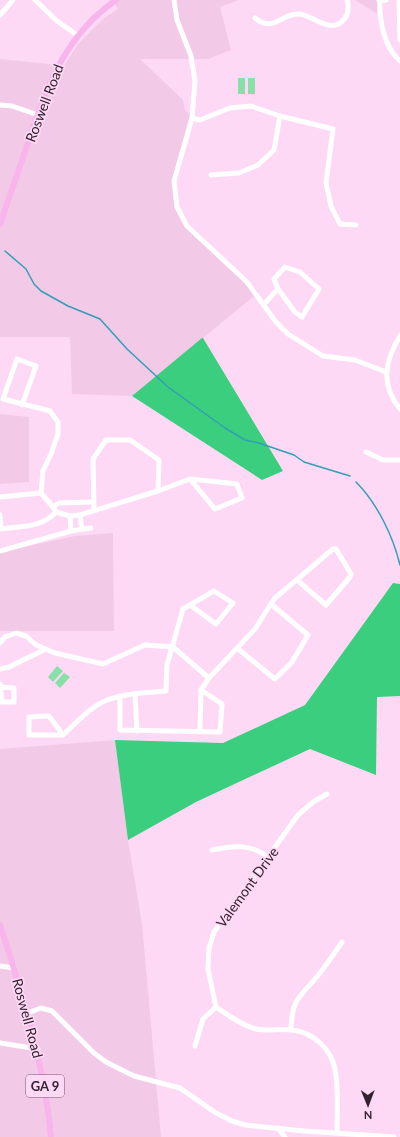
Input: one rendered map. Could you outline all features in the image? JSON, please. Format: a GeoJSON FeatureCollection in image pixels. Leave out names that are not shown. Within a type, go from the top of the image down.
{"type":"FeatureCollection","features":[{"type":"Feature","properties":{"kind":"main road","name":"Roswell Road"},"geometry":{"type":"LineString","coordinates":[[0,224],[38,115],[58,64],[77,35],[92,19],[116,0]]}},
{"type":"Feature","properties":{"kind":"main road","name":"Roswell Road"},"geometry":{"type":"LineString","coordinates":[[0,925],[38,1049],[48,1105],[51,1137]]}},
{"type":"Feature","properties":{"kind":"street"},"geometry":{"type":"LineString","coordinates":[[0,15],[13,0]]}},
{"type":"Feature","properties":{"kind":"street"},"geometry":{"type":"LineString","coordinates":[[35,0],[57,21],[77,35]]}},
{"type":"Feature","properties":{"kind":"street"},"geometry":{"type":"LineString","coordinates":[[174,0],[176,20],[194,66],[195,100],[192,118],[174,181],[178,212],[187,226],[238,273],[264,304],[276,322],[288,334],[323,356],[355,360],[386,372]]}},
{"type":"Feature","properties":{"kind":"street"},"geometry":{"type":"LineString","coordinates":[[255,18],[261,23],[269,24],[291,15],[300,14],[324,24],[337,24],[342,21],[348,12],[347,0]]}},
{"type":"Feature","properties":{"kind":"street"},"geometry":{"type":"LineString","coordinates":[[386,0],[380,1],[380,17],[384,33],[392,52],[400,61]]}},
{"type":"Feature","properties":{"kind":"street"},"geometry":{"type":"LineString","coordinates":[[398,0],[400,40]]}},
{"type":"Feature","properties":{"kind":"street"},"geometry":{"type":"LineString","coordinates":[[0,105],[12,106],[38,115]]}},
{"type":"Feature","properties":{"kind":"street"},"geometry":{"type":"LineString","coordinates":[[192,118],[200,120],[230,108],[251,106],[280,116],[333,129],[326,183],[331,206],[340,224],[356,225]]}},
{"type":"Feature","properties":{"kind":"street"},"geometry":{"type":"LineString","coordinates":[[211,175],[239,173],[258,165],[274,150],[280,116]]}},
{"type":"Feature","properties":{"kind":"street"},"geometry":{"type":"LineString","coordinates":[[285,267],[300,272],[319,289],[302,317],[295,312],[278,289],[274,279],[285,267]]}},
{"type":"Feature","properties":{"kind":"street"},"geometry":{"type":"LineString","coordinates":[[264,304],[278,289]]}},
{"type":"Feature","properties":{"kind":"street"},"geometry":{"type":"LineString","coordinates":[[400,336],[391,350],[386,372],[389,389],[400,409]]}},
{"type":"Feature","properties":{"kind":"street"},"geometry":{"type":"LineString","coordinates":[[22,405],[36,366],[17,359],[3,399],[22,405],[50,411],[58,422],[58,434],[51,454],[42,471],[41,494],[54,509],[70,516],[80,515],[158,492],[190,479],[237,484],[242,498],[215,510],[190,479]]}},
{"type":"Feature","properties":{"kind":"street"},"geometry":{"type":"LineString","coordinates":[[94,511],[93,459],[106,440],[130,440],[159,460],[158,492]]}},
{"type":"Feature","properties":{"kind":"street"},"geometry":{"type":"LineString","coordinates":[[366,452],[384,460],[400,460]]}},
{"type":"Feature","properties":{"kind":"street"},"geometry":{"type":"LineString","coordinates":[[0,497],[41,494]]}},
{"type":"Feature","properties":{"kind":"street"},"geometry":{"type":"LineString","coordinates":[[0,515],[1,528],[36,525],[45,522],[59,503],[93,502]]}},
{"type":"Feature","properties":{"kind":"street"},"geometry":{"type":"LineString","coordinates":[[80,515],[82,530]]}},
{"type":"Feature","properties":{"kind":"street"},"geometry":{"type":"LineString","coordinates":[[70,516],[71,531]]}},
{"type":"Feature","properties":{"kind":"street"},"geometry":{"type":"LineString","coordinates":[[0,551],[71,531],[91,528]]}},
{"type":"Feature","properties":{"kind":"street"},"geometry":{"type":"LineString","coordinates":[[200,731],[201,690],[209,678],[256,629],[274,599],[333,549],[336,549],[351,574],[326,605],[297,580]]}},
{"type":"Feature","properties":{"kind":"street"},"geometry":{"type":"LineString","coordinates":[[63,735],[49,716],[29,717],[29,735],[63,735],[95,707],[106,700],[166,689],[167,665],[183,609],[214,591],[233,603],[216,624],[190,605]]}},
{"type":"Feature","properties":{"kind":"street"},"geometry":{"type":"LineString","coordinates":[[237,648],[274,678],[292,662],[308,635],[271,604]]}},
{"type":"Feature","properties":{"kind":"street"},"geometry":{"type":"LineString","coordinates":[[0,643],[5,637],[16,633],[26,636],[36,645],[46,649],[103,664],[145,645],[173,647],[209,678]]}},
{"type":"Feature","properties":{"kind":"street"},"geometry":{"type":"LineString","coordinates":[[0,669],[9,667],[46,649]]}},
{"type":"Feature","properties":{"kind":"street"},"geometry":{"type":"LineString","coordinates":[[120,697],[120,730],[220,731],[222,704],[201,690]]}},
{"type":"Feature","properties":{"kind":"street"},"geometry":{"type":"LineString","coordinates":[[135,694],[137,731]]}},
{"type":"Feature","properties":{"kind":"street","name":"Valemont Drive"},"geometry":{"type":"LineString","coordinates":[[216,1007],[208,969],[208,955],[211,940],[219,923],[269,858],[298,815],[313,802],[327,794]]}},
{"type":"Feature","properties":{"kind":"street"},"geometry":{"type":"LineString","coordinates":[[212,850],[233,846],[244,846],[258,850],[269,858]]}},
{"type":"Feature","properties":{"kind":"street"},"geometry":{"type":"LineString","coordinates":[[291,1029],[292,1012],[297,998],[321,973],[342,942]]}},
{"type":"Feature","properties":{"kind":"street"},"geometry":{"type":"LineString","coordinates":[[0,966],[14,968]]}},
{"type":"Feature","properties":{"kind":"street"},"geometry":{"type":"LineString","coordinates":[[195,1046],[203,1019],[216,1007],[250,1027],[267,1030],[291,1029],[316,1039],[325,1048],[332,1060],[336,1077],[337,1133]]}},
{"type":"Feature","properties":{"kind":"street"},"geometry":{"type":"LineString","coordinates":[[28,1013],[41,1008],[52,1010],[94,1053],[120,1070],[180,1088],[216,1113],[232,1121],[304,1131],[394,1137]]}},
{"type":"Feature","properties":{"kind":"street"},"geometry":{"type":"LineString","coordinates":[[0,1043],[38,1049]]}},
{"type":"Feature","properties":{"kind":"street"},"geometry":{"type":"LineString","coordinates":[[278,1128],[285,1137]]}},
{"type":"Feature","properties":{"kind":"street"},"geometry":{"type":"LineString","coordinates":[[304,1131],[304,1137]]}},
{"type":"Feature","properties":{"kind":"shaded area"},"geometry":{"type":"Polygon","coordinates":[[[112,0],[239,0],[220,7],[231,50],[208,59],[140,59],[183,100],[185,110],[191,116],[176,182],[176,203],[183,221],[259,292],[132,396],[72,394],[70,337],[0,337],[0,59],[50,64],[62,69],[78,44],[104,18],[118,9],[112,0]]]}},
{"type":"Feature","properties":{"kind":"shaded area"},"geometry":{"type":"Polygon","coordinates":[[[355,0],[379,0],[377,14],[376,13],[355,0]]]}},
{"type":"Feature","properties":{"kind":"shaded area"},"geometry":{"type":"Polygon","coordinates":[[[0,414],[29,417],[29,482],[0,484],[0,414]]]}},
{"type":"Feature","properties":{"kind":"shaded area"},"geometry":{"type":"Polygon","coordinates":[[[113,533],[114,631],[0,631],[0,552],[75,536],[113,533]]]}},
{"type":"Feature","properties":{"kind":"shaded area"},"geometry":{"type":"Polygon","coordinates":[[[115,740],[128,840],[142,924],[161,1137],[0,1137],[0,749],[115,740]]]}},
{"type":"Feature","properties":{"kind":"green space"},"geometry":{"type":"Polygon","coordinates":[[[238,78],[245,78],[245,94],[238,94],[238,78]]]}},
{"type":"Feature","properties":{"kind":"green space"},"geometry":{"type":"Polygon","coordinates":[[[248,78],[255,78],[255,94],[248,94],[248,78]]]}},
{"type":"Feature","properties":{"kind":"green space"},"geometry":{"type":"Polygon","coordinates":[[[202,338],[283,471],[262,480],[132,396],[202,338]]]}},
{"type":"Feature","properties":{"kind":"green space"},"geometry":{"type":"Polygon","coordinates":[[[393,583],[400,584],[400,696],[377,697],[376,775],[310,749],[196,802],[128,840],[115,740],[223,743],[305,705],[393,583]]]}},
{"type":"Feature","properties":{"kind":"green space"},"geometry":{"type":"Polygon","coordinates":[[[57,666],[63,671],[53,682],[48,677],[57,666]]]}},
{"type":"Feature","properties":{"kind":"green space"},"geometry":{"type":"Polygon","coordinates":[[[64,673],[70,677],[60,688],[55,683],[64,673]]]}},
{"type":"Feature","properties":{"kind":"waterway"},"geometry":{"type":"LineString","coordinates":[[5,251],[26,269],[34,284],[41,291],[68,306],[100,319],[127,349],[168,387],[225,428],[245,440],[259,443],[294,455],[304,462],[350,476]]}},
{"type":"Feature","properties":{"kind":"waterway"},"geometry":{"type":"LineString","coordinates":[[356,482],[364,490],[383,520],[389,532],[400,565]]}}]}
